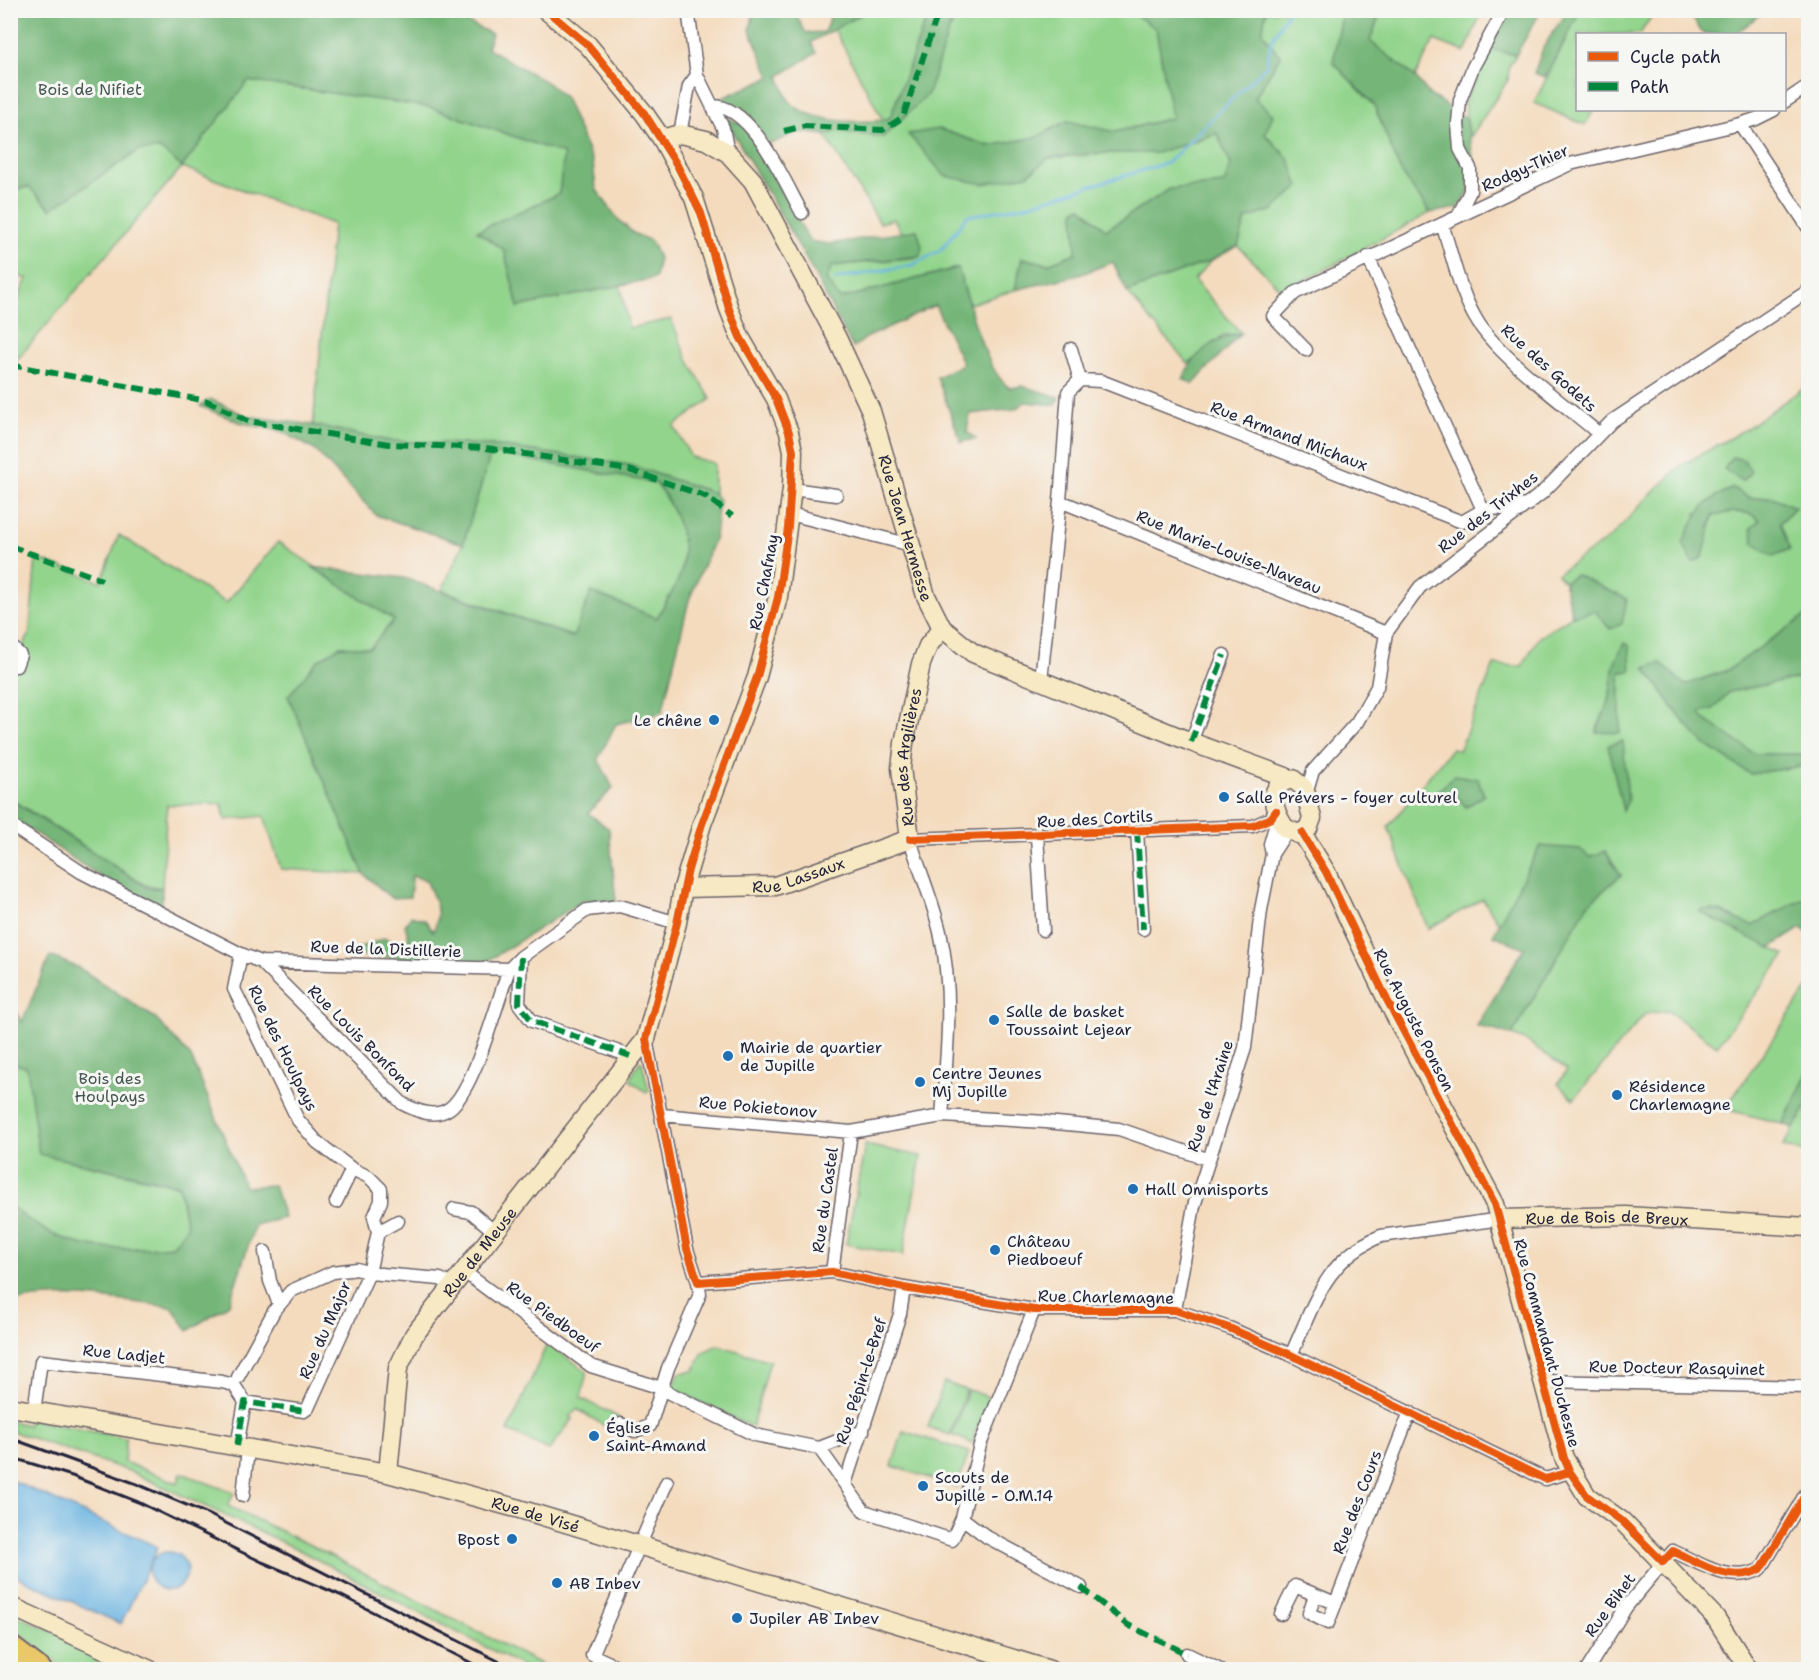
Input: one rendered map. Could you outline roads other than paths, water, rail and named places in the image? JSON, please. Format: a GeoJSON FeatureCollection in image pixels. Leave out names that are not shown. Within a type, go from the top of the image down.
{"type":"FeatureCollection","features":[{"type":"Feature","properties":{"kind":"highway"},"geometry":{"type":"LineString","coordinates":[[10,1647],[40,1670]]}},
{"type":"Feature","properties":{"kind":"street"},"geometry":{"type":"LineString","coordinates":[[688,10],[697,75],[728,140],[728,153],[706,141],[671,137],[688,86],[697,75]]}},
{"type":"Feature","properties":{"kind":"street"},"geometry":{"type":"LineString","coordinates":[[1458,216],[1470,192],[1470,168],[1460,149],[1458,123],[1461,100],[1473,67],[1504,10]]}},
{"type":"Feature","properties":{"kind":"street","name":"Rue Chafnay"},"geometry":{"type":"LineString","coordinates":[[549,11],[588,45],[671,137],[701,213],[729,309],[740,337],[776,399],[794,452],[790,514],[778,597],[757,677],[702,824],[683,888],[677,923],[646,1039]]}},
{"type":"Feature","properties":{"kind":"street"},"geometry":{"type":"LineString","coordinates":[[1786,101],[1809,86]]}},
{"type":"Feature","properties":{"kind":"street"},"geometry":{"type":"LineString","coordinates":[[713,106],[731,111],[759,137],[802,213]]}},
{"type":"Feature","properties":{"kind":"street","name":"Rodgy-Thier"},"geometry":{"type":"LineString","coordinates":[[1306,350],[1273,316],[1294,293],[1570,164],[1740,124],[1772,111]]}},
{"type":"Feature","properties":{"kind":"street"},"geometry":{"type":"LineString","coordinates":[[1740,124],[1809,227]]}},
{"type":"Feature","properties":{"kind":"street","name":"Rue Jean Hermesse"},"geometry":{"type":"LineString","coordinates":[[728,153],[753,181],[856,375],[872,411],[926,596],[942,628],[973,653],[1191,742],[1246,760],[1298,784]]}},
{"type":"Feature","properties":{"kind":"street","name":"Rue des Godets"},"geometry":{"type":"LineString","coordinates":[[1442,224],[1466,298],[1479,324],[1498,347],[1598,433]]}},
{"type":"Feature","properties":{"kind":"street"},"geometry":{"type":"LineString","coordinates":[[1368,257],[1484,510]]}},
{"type":"Feature","properties":{"kind":"street","name":"Rue des Trixhes"},"geometry":{"type":"LineString","coordinates":[[1298,784],[1313,771],[1357,722],[1377,687],[1386,633],[1420,587],[1528,505],[1555,481],[1598,433],[1629,408],[1809,291]]}},
{"type":"Feature","properties":{"kind":"street"},"geometry":{"type":"LineString","coordinates":[[1041,680],[1060,501],[1068,392],[1080,380],[1071,349]]}},
{"type":"Feature","properties":{"kind":"street","name":"Rue Armand Michaux"},"geometry":{"type":"LineString","coordinates":[[1080,380],[1101,381],[1462,522],[1484,510],[1528,505]]}},
{"type":"Feature","properties":{"kind":"street"},"geometry":{"type":"LineString","coordinates":[[792,489],[836,495]]}},
{"type":"Feature","properties":{"kind":"street","name":"Rue Marie-Louise-Naveau"},"geometry":{"type":"LineString","coordinates":[[1060,501],[1386,633]]}},
{"type":"Feature","properties":{"kind":"street"},"geometry":{"type":"LineString","coordinates":[[790,514],[911,545]]}},
{"type":"Feature","properties":{"kind":"street","name":"Rue des Argilières"},"geometry":{"type":"LineString","coordinates":[[942,628],[928,646],[921,664],[904,743],[902,778],[910,840],[940,931],[948,988],[950,1032],[942,1116]]}},
{"type":"Feature","properties":{"kind":"street"},"geometry":{"type":"LineString","coordinates":[[10,645],[20,655],[16,666],[10,666]]}},
{"type":"Feature","properties":{"kind":"street"},"geometry":{"type":"LineString","coordinates":[[1191,742],[1224,655]]}},
{"type":"Feature","properties":{"kind":"street","name":"Rue Jean Hermesse"},"geometry":{"type":"LineString","coordinates":[[1226,755],[1260,778],[1288,819]]}},
{"type":"Feature","properties":{"kind":"street","name":"Rue des Trixhes"},"geometry":{"type":"LineString","coordinates":[[1298,784],[1313,771]]}},
{"type":"Feature","properties":{"kind":"street"},"geometry":{"type":"LineString","coordinates":[[1298,784],[1312,818],[1288,819],[1277,786],[1298,784]]}},
{"type":"Feature","properties":{"kind":"street","name":"Rue des Cortils"},"geometry":{"type":"LineString","coordinates":[[910,840],[1254,826],[1271,818],[1288,819]]}},
{"type":"Feature","properties":{"kind":"street","name":"Rue de l'Araine"},"geometry":{"type":"LineString","coordinates":[[1175,1310],[1194,1206],[1207,1159],[1245,1048],[1261,910],[1272,854],[1270,844],[1288,819]]}},
{"type":"Feature","properties":{"kind":"street","name":"Rue Auguste Ponson"},"geometry":{"type":"LineString","coordinates":[[1288,819],[1326,872],[1387,1000],[1501,1219]]}},
{"type":"Feature","properties":{"kind":"street"},"geometry":{"type":"LineString","coordinates":[[10,825],[81,872],[241,954]]}},
{"type":"Feature","properties":{"kind":"street"},"geometry":{"type":"LineString","coordinates":[[1137,831],[1143,929]]}},
{"type":"Feature","properties":{"kind":"street"},"geometry":{"type":"LineString","coordinates":[[1037,836],[1043,930]]}},
{"type":"Feature","properties":{"kind":"street","name":"Rue Lassaux"},"geometry":{"type":"LineString","coordinates":[[683,888],[775,886],[910,840]]}},
{"type":"Feature","properties":{"kind":"street","name":"Rue Louis Bonfond"},"geometry":{"type":"LineString","coordinates":[[241,954],[261,962],[403,1104],[424,1114],[448,1110],[465,1092],[509,969],[521,957],[587,910],[620,906],[677,923]]}},
{"type":"Feature","properties":{"kind":"street","name":"Rue des Houlpays"},"geometry":{"type":"LineString","coordinates":[[241,954],[234,989],[286,1100],[298,1120],[317,1142],[352,1169],[369,1177],[381,1189],[381,1201],[374,1217],[378,1232],[369,1273]]}},
{"type":"Feature","properties":{"kind":"street"},"geometry":{"type":"LineString","coordinates":[[521,957],[519,1004],[532,1021],[630,1056]]}},
{"type":"Feature","properties":{"kind":"street","name":"Rue de la Distillerie"},"geometry":{"type":"LineString","coordinates":[[261,962],[509,969]]}},
{"type":"Feature","properties":{"kind":"street"},"geometry":{"type":"LineString","coordinates":[[621,1424],[634,1431],[650,1429],[668,1368],[690,1323],[699,1294],[698,1282],[687,1248],[646,1039]]}},
{"type":"Feature","properties":{"kind":"street","name":"Rue de Meuse"},"geometry":{"type":"LineString","coordinates":[[388,1473],[398,1368],[414,1335],[550,1164],[630,1056],[646,1039]]}},
{"type":"Feature","properties":{"kind":"street","name":"Rue Pokietonov"},"geometry":{"type":"LineString","coordinates":[[662,1115],[851,1132],[942,1116],[1046,1122],[1119,1129],[1207,1159]]}},
{"type":"Feature","properties":{"kind":"street","name":"Rue du Castel"},"geometry":{"type":"LineString","coordinates":[[832,1272],[851,1132]]}},
{"type":"Feature","properties":{"kind":"street"},"geometry":{"type":"LineString","coordinates":[[336,1202],[352,1169]]}},
{"type":"Feature","properties":{"kind":"street"},"geometry":{"type":"LineString","coordinates":[[454,1209],[471,1212],[495,1232]]}},
{"type":"Feature","properties":{"kind":"street","name":"Rue de Bois de Breux"},"geometry":{"type":"LineString","coordinates":[[1291,1355],[1334,1268],[1363,1243],[1381,1236],[1501,1219],[1626,1216],[1809,1227]]}},
{"type":"Feature","properties":{"kind":"street","name":"Rue Commandant Duchesne"},"geometry":{"type":"LineString","coordinates":[[1501,1219],[1564,1458],[1570,1472]]}},
{"type":"Feature","properties":{"kind":"street"},"geometry":{"type":"LineString","coordinates":[[378,1232],[398,1221]]}},
{"type":"Feature","properties":{"kind":"street"},"geometry":{"type":"LineString","coordinates":[[265,1252],[270,1281],[279,1304]]}},
{"type":"Feature","properties":{"kind":"street"},"geometry":{"type":"LineString","coordinates":[[238,1377],[279,1304],[291,1291],[333,1272],[357,1269],[369,1273]]}},
{"type":"Feature","properties":{"kind":"street","name":"Rue Charlemagne"},"geometry":{"type":"LineString","coordinates":[[698,1282],[832,1272],[904,1288],[1034,1310],[1175,1310],[1226,1327],[1291,1355],[1545,1479],[1570,1472]]}},
{"type":"Feature","properties":{"kind":"street","name":"Rue du Major"},"geometry":{"type":"LineString","coordinates":[[245,1402],[304,1412],[369,1273],[440,1279],[458,1278]]}},
{"type":"Feature","properties":{"kind":"street","name":"Rue Piedboeuf"},"geometry":{"type":"LineString","coordinates":[[458,1278],[591,1366],[663,1391],[755,1435],[819,1448]]}},
{"type":"Feature","properties":{"kind":"street","name":"Rue Pépin-le-Bref"},"geometry":{"type":"LineString","coordinates":[[845,1484],[900,1314],[904,1288]]}},
{"type":"Feature","properties":{"kind":"street"},"geometry":{"type":"LineString","coordinates":[[863,1431],[819,1448],[864,1510],[870,1514],[952,1540],[962,1518],[980,1445],[1034,1310]]}},
{"type":"Feature","properties":{"kind":"street","name":"Rue Ladjet"},"geometry":{"type":"LineString","coordinates":[[34,1412],[41,1361],[222,1382],[234,1385],[245,1402]]}},
{"type":"Feature","properties":{"kind":"street","name":"Rue Docteur Rasquinet"},"geometry":{"type":"LineString","coordinates":[[1544,1381],[1809,1387]]}},
{"type":"Feature","properties":{"kind":"street"},"geometry":{"type":"LineString","coordinates":[[243,1496],[245,1402]]}},
{"type":"Feature","properties":{"kind":"street","name":"Rue de Visé"},"geometry":{"type":"LineString","coordinates":[[10,1407],[388,1473],[509,1506],[1050,1670]]}},
{"type":"Feature","properties":{"kind":"street","name":"Rue des Cours"},"geometry":{"type":"LineString","coordinates":[[1315,1595],[1309,1612],[1328,1623],[1410,1412]]}},
{"type":"Feature","properties":{"kind":"street"},"geometry":{"type":"LineString","coordinates":[[1570,1472],[1587,1496],[1622,1521],[1715,1617],[1749,1670]]}},
{"type":"Feature","properties":{"kind":"street"},"geometry":{"type":"LineString","coordinates":[[625,1670],[592,1655],[664,1494],[666,1482]]}},
{"type":"Feature","properties":{"kind":"street"},"geometry":{"type":"LineString","coordinates":[[1663,1562],[1673,1551],[1722,1574],[1748,1576],[1761,1569],[1809,1490]]}},
{"type":"Feature","properties":{"kind":"street"},"geometry":{"type":"LineString","coordinates":[[962,1518],[987,1537],[1081,1587]]}},
{"type":"Feature","properties":{"kind":"street","name":"Rue Bihet"},"geometry":{"type":"LineString","coordinates":[[1587,1670],[1626,1607],[1663,1562]]}},
{"type":"Feature","properties":{"kind":"street"},"geometry":{"type":"LineString","coordinates":[[1281,1614],[1295,1586],[1335,1603]]}},
{"type":"Feature","properties":{"kind":"street"},"geometry":{"type":"LineString","coordinates":[[10,1606],[150,1670]]}},
{"type":"Feature","properties":{"kind":"street"},"geometry":{"type":"LineString","coordinates":[[1187,1654],[1220,1670]]}},
{"type":"Feature","properties":{"kind":"water"},"geometry":{"type":"Polygon","coordinates":[[[11,1480],[158,1547],[121,1624],[11,1574],[11,1480]]]}},
{"type":"Feature","properties":{"kind":"water"},"geometry":{"type":"Polygon","coordinates":[[[168,1552],[181,1558],[187,1571],[181,1584],[168,1590],[155,1584],[149,1571],[155,1558],[168,1552]]]}},
{"type":"Feature","properties":{"kind":"waterway"},"geometry":{"type":"LineString","coordinates":[[835,279],[913,265],[941,250],[967,216],[1024,206],[1167,163],[1266,66],[1272,40],[1289,10]]}},
{"type":"Feature","properties":{"kind":"railway"},"geometry":{"type":"LineString","coordinates":[[10,1438],[137,1484],[210,1515],[516,1670]]}},
{"type":"Feature","properties":{"kind":"railway"},"geometry":{"type":"LineString","coordinates":[[10,1457],[72,1476],[138,1502],[262,1562],[340,1595],[485,1670]]}},
{"type":"Feature","properties":{"kind":"place","name":"Le chêne"},"geometry":{"type":"Point","coordinates":[714,720]}},
{"type":"Feature","properties":{"kind":"place","name":"Salle Prévers - foyer culturel"},"geometry":{"type":"Point","coordinates":[1224,797]}},
{"type":"Feature","properties":{"kind":"place","name":"Salle de basket Toussaint Lejear"},"geometry":{"type":"Point","coordinates":[994,1020]}},
{"type":"Feature","properties":{"kind":"place","name":"Mairie de quartier de Jupille"},"geometry":{"type":"Point","coordinates":[728,1056]}},
{"type":"Feature","properties":{"kind":"place","name":"Centre Jeunes Mj Jupille"},"geometry":{"type":"Point","coordinates":[920,1082]}},
{"type":"Feature","properties":{"kind":"place","name":"Résidence Charlemagne"},"geometry":{"type":"Point","coordinates":[1617,1095]}},
{"type":"Feature","properties":{"kind":"place","name":"Hall Omnisports"},"geometry":{"type":"Point","coordinates":[1133,1189]}},
{"type":"Feature","properties":{"kind":"place","name":"Château Piedboeuf"},"geometry":{"type":"Point","coordinates":[995,1250]}},
{"type":"Feature","properties":{"kind":"place","name":"Église Saint-Amand"},"geometry":{"type":"Point","coordinates":[594,1436]}},
{"type":"Feature","properties":{"kind":"place","name":"Scouts de Jupille - O.M.14"},"geometry":{"type":"Point","coordinates":[923,1486]}},
{"type":"Feature","properties":{"kind":"place","name":"Bpost"},"geometry":{"type":"Point","coordinates":[512,1539]}},
{"type":"Feature","properties":{"kind":"place","name":"AB Inbev"},"geometry":{"type":"Point","coordinates":[557,1583]}},
{"type":"Feature","properties":{"kind":"place","name":"Jupiler AB Inbev"},"geometry":{"type":"Point","coordinates":[737,1618]}},
{"type":"Feature","properties":{"kind":"park label","name":"Bois de Nifiet"},"geometry":{"type":"Point","coordinates":[90,89]}},
{"type":"Feature","properties":{"kind":"park label","name":"Bois des Houlpays"},"geometry":{"type":"Point","coordinates":[110,1087]}}]}
